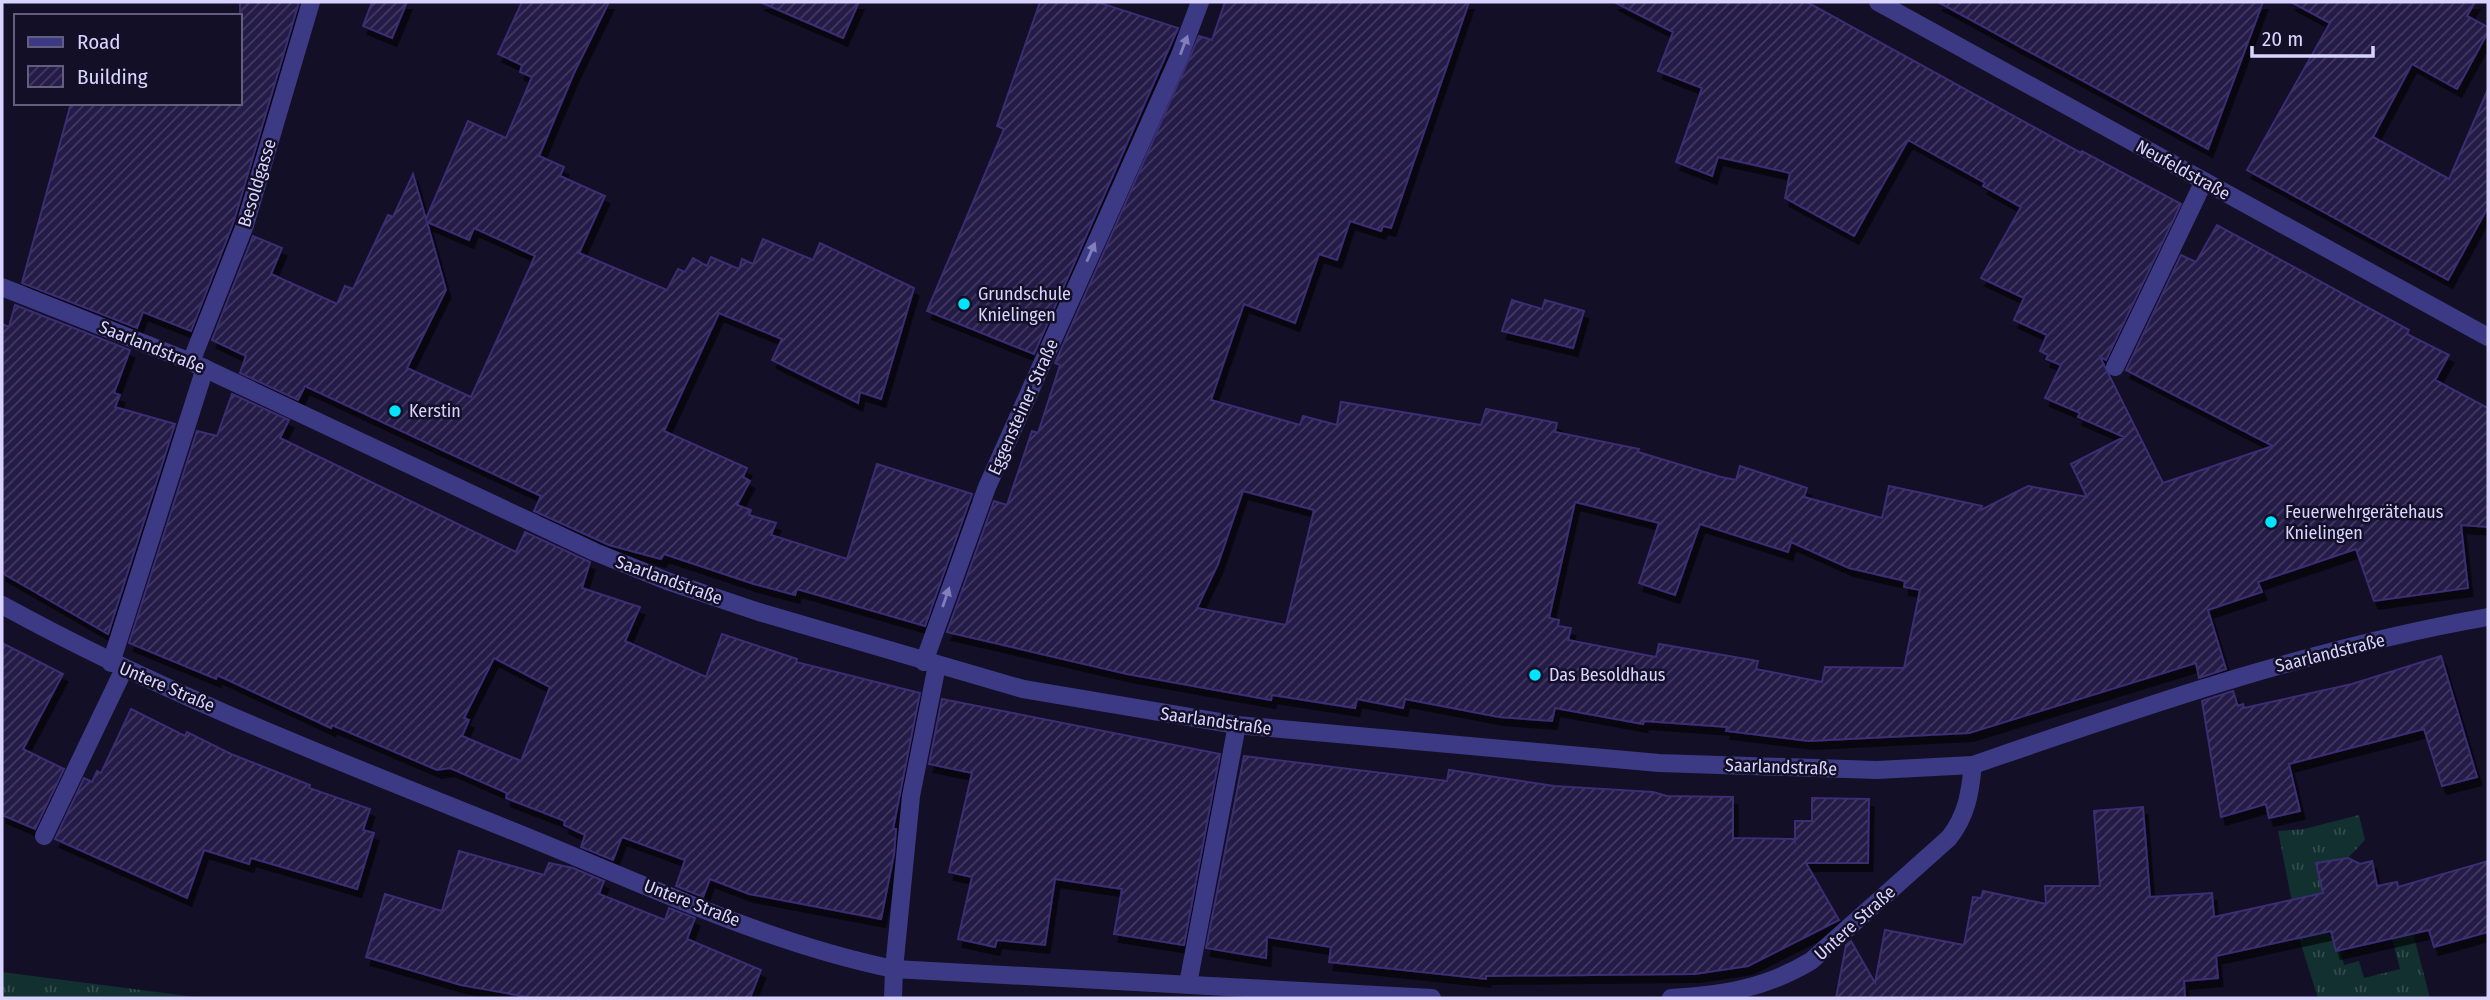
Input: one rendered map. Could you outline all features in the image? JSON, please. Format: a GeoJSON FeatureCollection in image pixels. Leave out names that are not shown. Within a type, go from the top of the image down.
{"type":"FeatureCollection","features":[{"type":"Feature","properties":{"kind":"street","name":"Besoldgasse"},"geometry":{"type":"LineString","coordinates":[[44,836],[118,666],[198,365],[245,225],[312,2]]}},
{"type":"Feature","properties":{"kind":"street","name":"Eggensteiner Straße"},"geometry":{"type":"LineString","coordinates":[[893,998],[911,796],[930,664],[987,487],[1180,55],[1200,2]]}},
{"type":"Feature","properties":{"kind":"street","name":"Neufeldstraße"},"geometry":{"type":"LineString","coordinates":[[1878,2],[2488,337]]}},
{"type":"Feature","properties":{"kind":"street"},"geometry":{"type":"LineString","coordinates":[[2115,366],[2204,181]]}},
{"type":"Feature","properties":{"kind":"street","name":"Saarlandstraße"},"geometry":{"type":"LineString","coordinates":[[2,288],[198,365],[595,552],[759,612],[930,664],[1057,696],[1237,726],[1659,764],[1877,770],[1973,765],[2234,677],[2352,646],[2488,617]]}},
{"type":"Feature","properties":{"kind":"street","name":"Untere Straße"},"geometry":{"type":"LineString","coordinates":[[2,605],[118,666],[396,784],[713,912],[844,959],[894,970],[1432,998]]}},
{"type":"Feature","properties":{"kind":"street"},"geometry":{"type":"LineString","coordinates":[[1188,984],[1237,726]]}},
{"type":"Feature","properties":{"kind":"street","name":"Untere Straße"},"geometry":{"type":"LineString","coordinates":[[1671,998],[1761,993],[1811,961],[1949,838],[1961,823],[1970,799],[1973,765]]}},
{"type":"Feature","properties":{"kind":"green space"},"geometry":{"type":"Polygon","coordinates":[[[2359,815],[2365,840],[2348,858],[2337,859],[2330,870],[2318,873],[2327,914],[2324,920],[2327,933],[2332,937],[2336,951],[2340,950],[2344,965],[2359,961],[2364,978],[2400,969],[2391,934],[2412,929],[2430,998],[2318,998],[2299,938],[2278,831],[2304,829],[2359,815]]]}},
{"type":"Feature","properties":{"kind":"green space"},"geometry":{"type":"Polygon","coordinates":[[[2,972],[203,998],[2,998],[2,972]]]}},
{"type":"Feature","properties":{"kind":"building"},"geometry":{"type":"Polygon","coordinates":[[[240,2],[299,2],[234,221],[191,331],[143,312],[137,328],[22,283],[70,105],[242,105],[240,2]]]}},
{"type":"Feature","properties":{"kind":"building"},"geometry":{"type":"Polygon","coordinates":[[[372,2],[407,2],[392,38],[363,26],[372,2]]]}},
{"type":"Feature","properties":{"kind":"building"},"geometry":{"type":"Polygon","coordinates":[[[522,2],[609,2],[574,73],[539,156],[564,167],[560,176],[605,196],[579,253],[667,290],[678,269],[685,272],[693,258],[707,266],[711,257],[739,269],[742,259],[753,264],[763,239],[813,260],[820,243],[914,288],[881,399],[860,392],[858,403],[772,360],[782,339],[719,313],[664,431],[747,468],[743,477],[750,481],[737,505],[751,510],[749,515],[776,523],[771,535],[847,559],[877,464],[972,494],[925,626],[797,589],[795,595],[754,584],[664,554],[661,559],[609,545],[534,511],[541,496],[305,386],[298,400],[240,373],[246,356],[212,340],[253,236],[282,248],[271,274],[337,304],[345,286],[353,289],[388,215],[393,217],[413,174],[426,219],[468,121],[506,138],[532,77],[520,72],[522,65],[498,54],[522,2]],[[427,222],[446,290],[407,368],[471,397],[535,256],[474,228],[469,240],[427,222]]]}},
{"type":"Feature","properties":{"kind":"building"},"geometry":{"type":"Polygon","coordinates":[[[760,2],[859,2],[843,38],[760,2]]]}},
{"type":"Feature","properties":{"kind":"building"},"geometry":{"type":"Polygon","coordinates":[[[1040,2],[1097,2],[1178,28],[1034,354],[927,311],[1004,129],[997,126],[1040,2]]]}},
{"type":"Feature","properties":{"kind":"building"},"geometry":{"type":"Polygon","coordinates":[[[1225,2],[1469,2],[1391,228],[1383,226],[1381,231],[1350,221],[1337,260],[1319,254],[1295,323],[1244,304],[1211,400],[1300,425],[1303,416],[1337,425],[1341,402],[1481,425],[1486,409],[1557,423],[1555,432],[1639,449],[1638,452],[1721,477],[1736,480],[1740,466],[1807,488],[1804,497],[1882,518],[1889,486],[1982,506],[1981,510],[2028,486],[2087,497],[2071,464],[2124,437],[2078,417],[2080,413],[2045,398],[2061,365],[2046,359],[2048,355],[2040,351],[2047,335],[2014,320],[2024,298],[1981,278],[2021,207],[1983,186],[1985,183],[1908,140],[1854,236],[1785,198],[1790,173],[1718,157],[1712,176],[1676,162],[1702,88],[1658,71],[1673,32],[1614,2],[1807,2],[2081,153],[2082,151],[2181,204],[2106,360],[2100,357],[2163,483],[2273,446],[2126,370],[2181,255],[2196,262],[2217,225],[2409,330],[2407,334],[2449,355],[2435,380],[2488,408],[2488,527],[2461,525],[2468,588],[2374,601],[2356,549],[2258,582],[2262,592],[2208,610],[2226,669],[2199,678],[2196,663],[1969,733],[1809,741],[1726,731],[1727,727],[1644,721],[1643,724],[1555,708],[1552,721],[1499,717],[1405,699],[1403,708],[1357,699],[1355,708],[1272,695],[1271,700],[1127,674],[947,632],[994,501],[1007,505],[1032,431],[1038,433],[1060,365],[1055,363],[1199,36],[1212,40],[1225,2]],[[1243,491],[1218,564],[1197,608],[1286,625],[1314,510],[1243,491]],[[1575,502],[1549,618],[1559,620],[1558,626],[1571,628],[1568,640],[1656,657],[1659,644],[1758,661],[1756,669],[1822,682],[1825,667],[1904,668],[1920,590],[1904,587],[1905,581],[1849,568],[1791,542],[1788,552],[1700,524],[1675,595],[1639,583],[1659,523],[1575,502]]]}},
{"type":"Feature","properties":{"kind":"building"},"geometry":{"type":"Polygon","coordinates":[[[1938,2],[2263,2],[2208,149],[1938,2]]]}},
{"type":"Feature","properties":{"kind":"building"},"geometry":{"type":"Polygon","coordinates":[[[2291,2],[2475,2],[2467,16],[2488,27],[2488,32],[2457,89],[2412,64],[2373,137],[2449,179],[2488,89],[2488,207],[2448,280],[2247,170],[2330,23],[2291,2]]]}},
{"type":"Feature","properties":{"kind":"building"},"geometry":{"type":"Polygon","coordinates":[[[1512,300],[1542,309],[1545,300],[1584,311],[1573,348],[1502,331],[1512,300]]]}},
{"type":"Feature","properties":{"kind":"building"},"geometry":{"type":"Polygon","coordinates":[[[15,305],[130,350],[114,393],[120,395],[115,407],[175,424],[108,634],[2,573],[2,324],[9,327],[15,305]]]}},
{"type":"Feature","properties":{"kind":"building"},"geometry":{"type":"Polygon","coordinates":[[[232,394],[289,420],[280,438],[516,552],[525,532],[590,562],[582,588],[640,607],[625,641],[706,677],[722,634],[797,659],[796,662],[920,693],[893,829],[896,829],[894,854],[881,919],[749,894],[710,879],[703,897],[676,886],[685,860],[622,837],[613,860],[581,847],[585,835],[564,825],[565,821],[506,798],[507,793],[450,768],[437,770],[332,725],[331,728],[217,675],[216,679],[129,643],[197,431],[217,436],[232,394]],[[494,658],[464,718],[469,720],[462,736],[521,761],[550,687],[494,658]]]}},
{"type":"Feature","properties":{"kind":"building"},"geometry":{"type":"Polygon","coordinates":[[[2,643],[63,674],[23,749],[64,769],[35,829],[2,815],[2,643]]]}},
{"type":"Feature","properties":{"kind":"building"},"geometry":{"type":"Polygon","coordinates":[[[2441,656],[2477,777],[2442,786],[2424,729],[2289,764],[2300,811],[2269,818],[2266,804],[2221,817],[2202,701],[2233,691],[2238,706],[2243,704],[2244,708],[2352,684],[2441,656]]]}},
{"type":"Feature","properties":{"kind":"building"},"geometry":{"type":"Polygon","coordinates":[[[942,699],[1220,754],[1184,945],[1114,934],[1122,889],[1055,879],[1045,945],[997,940],[995,947],[958,939],[972,877],[949,872],[972,773],[929,764],[942,699]]]}},
{"type":"Feature","properties":{"kind":"building"},"geometry":{"type":"Polygon","coordinates":[[[131,709],[185,736],[187,732],[231,754],[310,785],[309,788],[370,809],[363,830],[374,833],[357,889],[251,858],[249,864],[204,850],[187,898],[55,839],[84,778],[92,782],[97,771],[101,773],[131,709]]]}},
{"type":"Feature","properties":{"kind":"building"},"geometry":{"type":"Polygon","coordinates":[[[1244,756],[1447,781],[1449,770],[1554,786],[1653,792],[1667,796],[1733,797],[1733,838],[1793,839],[1795,842],[1795,821],[1812,821],[1812,798],[1869,799],[1868,863],[1806,863],[1839,920],[1748,966],[1695,974],[1486,976],[1486,979],[1329,962],[1331,947],[1267,937],[1266,958],[1206,948],[1244,756]]]}},
{"type":"Feature","properties":{"kind":"building"},"geometry":{"type":"Polygon","coordinates":[[[2143,807],[2150,897],[2212,893],[2214,917],[2323,893],[2316,863],[2348,858],[2360,864],[2372,861],[2377,886],[2397,882],[2398,887],[2488,861],[2488,932],[2434,947],[2429,930],[2336,951],[2331,931],[2216,956],[2218,978],[2184,981],[2185,998],[1836,998],[1846,945],[1851,941],[1875,983],[1885,930],[1964,945],[1973,897],[1981,898],[1983,891],[2046,904],[2045,886],[2100,886],[2094,811],[2143,807]]]}},
{"type":"Feature","properties":{"kind":"building"},"geometry":{"type":"Polygon","coordinates":[[[459,851],[544,875],[549,863],[573,868],[604,881],[599,894],[665,920],[669,908],[695,918],[687,939],[761,970],[750,998],[533,998],[461,985],[366,957],[385,894],[442,911],[459,851]]]}},
{"type":"Feature","properties":{"kind":"place","name":"Grundschule Knielingen"},"geometry":{"type":"Point","coordinates":[964,304]}},
{"type":"Feature","properties":{"kind":"place","name":"Kerstin"},"geometry":{"type":"Point","coordinates":[395,411]}},
{"type":"Feature","properties":{"kind":"place","name":"Feuerwehrgerätehaus Knielingen"},"geometry":{"type":"Point","coordinates":[2271,522]}},
{"type":"Feature","properties":{"kind":"place","name":"Das Besoldhaus"},"geometry":{"type":"Point","coordinates":[1535,675]}}]}
